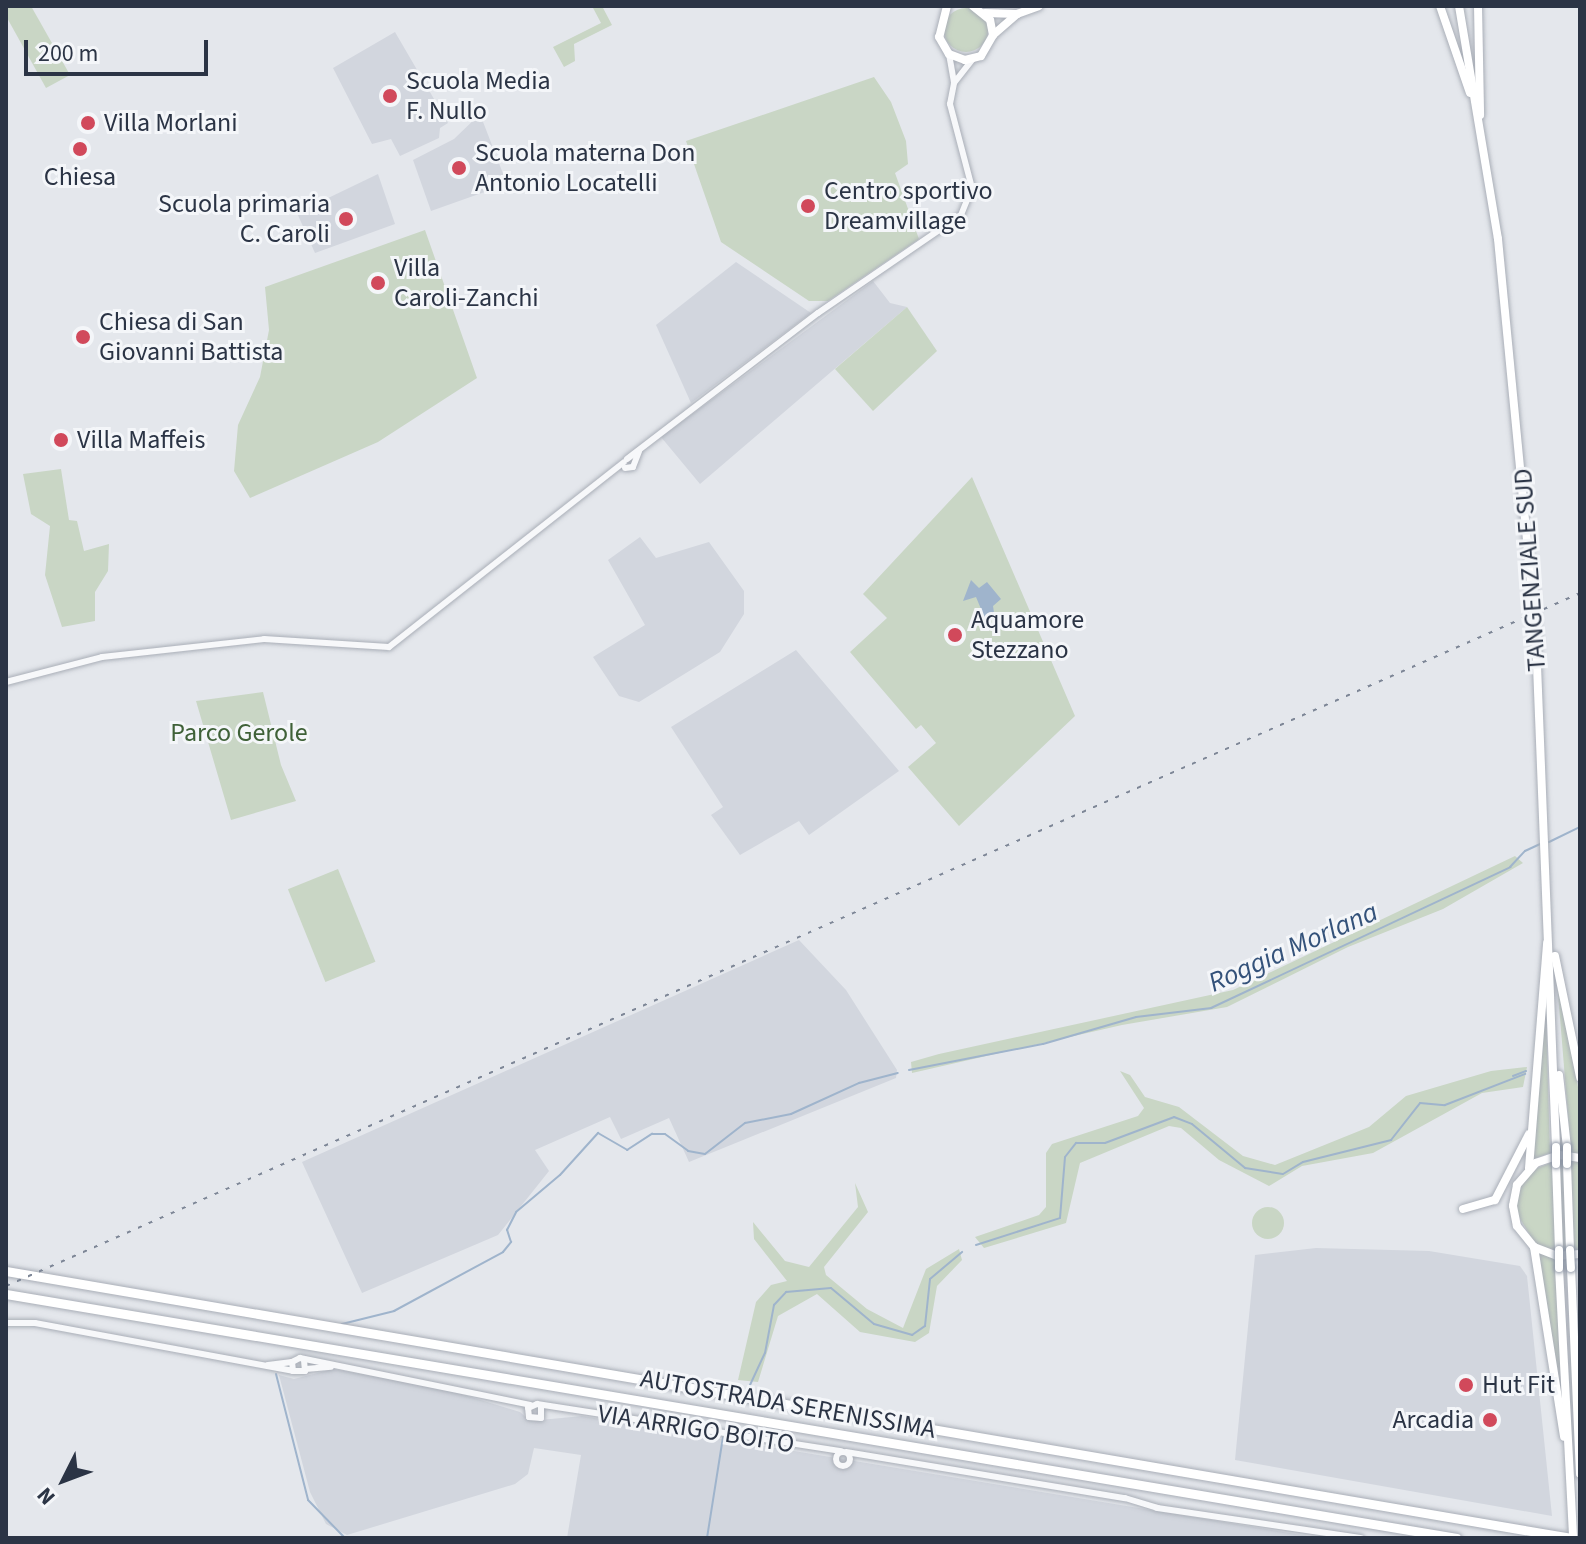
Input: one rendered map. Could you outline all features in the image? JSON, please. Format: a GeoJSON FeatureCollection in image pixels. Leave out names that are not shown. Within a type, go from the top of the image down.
{"type":"FeatureCollection","features":[{"type":"Feature","properties":{"kind":"highway","name":"AUTOSTRADA SERENISSIMA"},"geometry":{"type":"LineString","coordinates":[[6,1271],[1572,1538]]}},
{"type":"Feature","properties":{"kind":"highway","name":"AUTOSTRADA SERENISSIMA"},"geometry":{"type":"LineString","coordinates":[[6,1294],[1457,1538]]}},
{"type":"Feature","properties":{"kind":"main road"},"geometry":{"type":"LineString","coordinates":[[959,6],[946,10],[939,37],[949,54],[973,59],[987,50],[993,35],[1017,14],[1039,6]]}},
{"type":"Feature","properties":{"kind":"main road"},"geometry":{"type":"LineString","coordinates":[[973,6],[985,13],[1017,14]]}},
{"type":"Feature","properties":{"kind":"main road"},"geometry":{"type":"LineString","coordinates":[[1440,6],[1479,120]]}},
{"type":"Feature","properties":{"kind":"main road"},"geometry":{"type":"LineString","coordinates":[[1459,6],[1479,120]]}},
{"type":"Feature","properties":{"kind":"main road"},"geometry":{"type":"LineString","coordinates":[[1478,6],[1479,120]]}},
{"type":"Feature","properties":{"kind":"main road"},"geometry":{"type":"LineString","coordinates":[[985,13],[993,35]]}},
{"type":"Feature","properties":{"kind":"main road","name":"TANGENZIALE SUD"},"geometry":{"type":"LineString","coordinates":[[1479,120],[1515,388],[1536,640],[1572,1538]]}},
{"type":"Feature","properties":{"kind":"main road"},"geometry":{"type":"LineString","coordinates":[[1550,934],[1580,1077]]}},
{"type":"Feature","properties":{"kind":"main road"},"geometry":{"type":"LineString","coordinates":[[1529,1168],[1550,934]]}},
{"type":"Feature","properties":{"kind":"main road","name":"TANGENZIALE SUD"},"geometry":{"type":"LineString","coordinates":[[1553,1022],[1567,1147],[1580,1474]]}},
{"type":"Feature","properties":{"kind":"main road"},"geometry":{"type":"LineString","coordinates":[[1463,1209],[1495,1200],[1533,1126]]}},
{"type":"Feature","properties":{"kind":"main road"},"geometry":{"type":"LineString","coordinates":[[1580,1158],[1551,1156],[1529,1168],[1517,1185],[1513,1206],[1517,1226],[1534,1247],[1557,1256],[1580,1254]]}},
{"type":"Feature","properties":{"kind":"main road"},"geometry":{"type":"LineString","coordinates":[[1534,1247],[1571,1486]]}},
{"type":"Feature","properties":{"kind":"street"},"geometry":{"type":"LineString","coordinates":[[6,682],[102,657],[275,638],[389,647],[818,313],[961,215],[972,188],[951,113],[954,83],[949,54]]}},
{"type":"Feature","properties":{"kind":"street"},"geometry":{"type":"LineString","coordinates":[[954,83],[973,59]]}},
{"type":"Feature","properties":{"kind":"street","name":"VIA ARRIGO BOITO"},"geometry":{"type":"LineString","coordinates":[[6,1323],[35,1323],[293,1371],[342,1367]]}},
{"type":"Feature","properties":{"kind":"street"},"geometry":{"type":"LineString","coordinates":[[304,1360],[306,1369]]}},
{"type":"Feature","properties":{"kind":"street","name":"VIA ARRIGO BOITO"},"geometry":{"type":"LineString","coordinates":[[257,1365],[304,1360],[457,1387],[529,1409],[541,1406],[843,1452],[1081,1490],[1157,1508],[1361,1538]]}},
{"type":"Feature","properties":{"kind":"street"},"geometry":{"type":"LineString","coordinates":[[292,1362],[293,1371]]}},
{"type":"Feature","properties":{"kind":"street"},"geometry":{"type":"LineString","coordinates":[[541,1406],[542,1416]]}},
{"type":"Feature","properties":{"kind":"street","name":"VIA ARRIGO BOITO"},"geometry":{"type":"LineString","coordinates":[[529,1409],[534,1420],[568,1410]]}},
{"type":"Feature","properties":{"kind":"street","name":"VIA ARRIGO BOITO"},"geometry":{"type":"LineString","coordinates":[[823,1450],[847,1465],[867,1458]]}},
{"type":"Feature","properties":{"kind":"street"},"geometry":{"type":"LineString","coordinates":[[835,1459],[843,1452],[847,1465]]}},
{"type":"Feature","properties":{"kind":"shaded area","name":"Scuola Media F. Nullo"},"geometry":{"type":"Polygon","coordinates":[[[395,32],[448,123],[440,128],[439,138],[400,156],[391,139],[372,144],[333,68],[395,32]]]}},
{"type":"Feature","properties":{"kind":"shaded area","name":"Scuola materna Don Antonio Locatelli"},"geometry":{"type":"Polygon","coordinates":[[[480,114],[507,184],[431,211],[413,160],[454,139],[480,114]]]}},
{"type":"Feature","properties":{"kind":"shaded area","name":"Scuola primaria C. Caroli"},"geometry":{"type":"Polygon","coordinates":[[[378,174],[395,224],[315,253],[297,213],[378,174]]]}},
{"type":"Feature","properties":{"kind":"shaded area"},"geometry":{"type":"Polygon","coordinates":[[[736,262],[811,313],[691,403],[656,325],[736,262]]]}},
{"type":"Feature","properties":{"kind":"shaded area"},"geometry":{"type":"Polygon","coordinates":[[[873,281],[890,303],[907,307],[700,484],[661,437],[873,281]]]}},
{"type":"Feature","properties":{"kind":"shaded area"},"geometry":{"type":"Polygon","coordinates":[[[640,537],[656,558],[709,542],[744,591],[744,614],[720,652],[639,702],[619,696],[593,657],[645,625],[608,560],[640,537]]]}},
{"type":"Feature","properties":{"kind":"shaded area"},"geometry":{"type":"Polygon","coordinates":[[[796,650],[899,771],[809,835],[799,821],[740,855],[711,815],[723,807],[671,727],[796,650]]]}},
{"type":"Feature","properties":{"kind":"shaded area"},"geometry":{"type":"Polygon","coordinates":[[[799,940],[846,990],[897,1070],[896,1078],[689,1162],[669,1118],[621,1139],[610,1117],[535,1150],[549,1171],[498,1235],[362,1293],[302,1162],[799,940]]]}},
{"type":"Feature","properties":{"kind":"shaded area"},"geometry":{"type":"Polygon","coordinates":[[[1316,1248],[1429,1251],[1520,1266],[1527,1276],[1552,1516],[1235,1460],[1255,1255],[1316,1248]]]}},
{"type":"Feature","properties":{"kind":"shaded area"},"geometry":{"type":"Polygon","coordinates":[[[333,1369],[445,1389],[520,1412],[530,1421],[582,1416],[1320,1538],[567,1538],[581,1455],[534,1448],[528,1474],[515,1484],[347,1535],[326,1524],[310,1492],[279,1375],[294,1379],[333,1369]]]}},
{"type":"Feature","properties":{"kind":"green space"},"geometry":{"type":"Polygon","coordinates":[[[6,6],[31,6],[70,75],[46,88],[6,16],[6,6]]]}},
{"type":"Feature","properties":{"kind":"green space"},"geometry":{"type":"Polygon","coordinates":[[[592,6],[602,6],[612,25],[574,44],[575,61],[564,67],[553,47],[601,23],[592,6]]]}},
{"type":"Feature","properties":{"kind":"green space"},"geometry":{"type":"Polygon","coordinates":[[[966,8],[981,15],[988,30],[981,45],[966,52],[951,45],[944,30],[951,15],[966,8]]]}},
{"type":"Feature","properties":{"kind":"green space","name":"Centro sportivo Dreamvillage"},"geometry":{"type":"Polygon","coordinates":[[[874,77],[891,102],[906,141],[908,164],[895,173],[919,239],[828,301],[809,301],[721,242],[686,141],[874,77]]]}},
{"type":"Feature","properties":{"kind":"green space"},"geometry":{"type":"Polygon","coordinates":[[[425,230],[477,378],[378,442],[250,498],[234,471],[238,425],[260,377],[269,330],[265,287],[425,230]]]}},
{"type":"Feature","properties":{"kind":"green space"},"geometry":{"type":"Polygon","coordinates":[[[907,307],[937,351],[873,411],[835,369],[907,307]]]}},
{"type":"Feature","properties":{"kind":"green space"},"geometry":{"type":"Polygon","coordinates":[[[61,469],[69,520],[77,521],[84,551],[109,544],[108,571],[95,592],[95,621],[62,627],[45,575],[50,526],[31,514],[23,474],[61,469]]]}},
{"type":"Feature","properties":{"kind":"green space","name":"Aquamore Stezzano"},"geometry":{"type":"Polygon","coordinates":[[[972,477],[1075,716],[959,826],[908,767],[936,743],[921,725],[916,729],[850,652],[887,618],[863,594],[972,477]]]}},
{"type":"Feature","properties":{"kind":"green space","name":"Parco Gerole"},"geometry":{"type":"Polygon","coordinates":[[[263,692],[281,765],[296,801],[231,820],[196,701],[263,692]]]}},
{"type":"Feature","properties":{"kind":"green space"},"geometry":{"type":"Polygon","coordinates":[[[1515,856],[1523,863],[1443,909],[1348,947],[1227,1007],[1122,1025],[912,1073],[911,1062],[939,1054],[1233,990],[1515,856]]]}},
{"type":"Feature","properties":{"kind":"green space"},"geometry":{"type":"Polygon","coordinates":[[[338,869],[375,962],[325,982],[288,889],[338,869]]]}},
{"type":"Feature","properties":{"kind":"green space"},"geometry":{"type":"Polygon","coordinates":[[[1557,981],[1580,1097],[1580,1155],[1571,1152],[1557,981]]]}},
{"type":"Feature","properties":{"kind":"green space"},"geometry":{"type":"Polygon","coordinates":[[[1545,984],[1550,1153],[1533,1159],[1545,984]]]}},
{"type":"Feature","properties":{"kind":"green space"},"geometry":{"type":"Polygon","coordinates":[[[1527,1067],[1523,1087],[1482,1093],[1373,1153],[1302,1166],[1269,1186],[1219,1160],[1181,1128],[1169,1126],[1080,1163],[1066,1223],[984,1248],[975,1237],[1039,1215],[1046,1207],[1046,1153],[1052,1144],[1138,1116],[1144,1108],[1120,1071],[1130,1075],[1145,1097],[1179,1107],[1243,1156],[1275,1165],[1369,1127],[1406,1096],[1491,1071],[1527,1067]]]}},
{"type":"Feature","properties":{"kind":"green space"},"geometry":{"type":"Polygon","coordinates":[[[1561,1159],[1580,1162],[1580,1249],[1567,1253],[1536,1245],[1516,1212],[1517,1191],[1532,1170],[1561,1159]]]}},
{"type":"Feature","properties":{"kind":"green space"},"geometry":{"type":"Polygon","coordinates":[[[855,1183],[868,1212],[824,1267],[826,1275],[867,1309],[903,1328],[926,1269],[959,1249],[962,1260],[937,1286],[929,1333],[915,1342],[860,1332],[817,1294],[778,1316],[758,1382],[738,1380],[756,1302],[771,1285],[787,1281],[754,1239],[753,1222],[785,1261],[809,1267],[858,1207],[855,1183]]]}},
{"type":"Feature","properties":{"kind":"green space"},"geometry":{"type":"Polygon","coordinates":[[[1268,1207],[1280,1211],[1284,1223],[1280,1235],[1268,1239],[1256,1235],[1252,1223],[1256,1211],[1268,1207]]]}},
{"type":"Feature","properties":{"kind":"green space"},"geometry":{"type":"Polygon","coordinates":[[[1536,1251],[1556,1258],[1567,1445],[1536,1251]]]}},
{"type":"Feature","properties":{"kind":"water"},"geometry":{"type":"Polygon","coordinates":[[[971,580],[979,588],[987,582],[1001,599],[993,606],[995,619],[986,621],[976,597],[963,601],[971,580]]]}},
{"type":"Feature","properties":{"kind":"waterway","name":"Roggia Morlana"},"geometry":{"type":"LineString","coordinates":[[1549,842],[1580,827]]}},
{"type":"Feature","properties":{"kind":"waterway","name":"Roggia Morlana"},"geometry":{"type":"LineString","coordinates":[[909,1070],[1043,1044],[1136,1017],[1211,1008],[1510,867],[1525,851],[1542,843]]}},
{"type":"Feature","properties":{"kind":"waterway"},"geometry":{"type":"LineString","coordinates":[[1513,1076],[1526,1071]]}},
{"type":"Feature","properties":{"kind":"waterway","name":"Roggia Morlana"},"geometry":{"type":"LineString","coordinates":[[342,1324],[394,1311],[503,1252],[511,1242],[507,1230],[516,1212],[560,1175],[598,1133],[627,1150],[652,1134],[665,1134],[688,1151],[705,1154],[745,1123],[791,1114],[859,1083],[898,1073]]}},
{"type":"Feature","properties":{"kind":"waterway"},"geometry":{"type":"LineString","coordinates":[[976,1245],[1060,1218],[1065,1157],[1076,1143],[1105,1143],[1174,1117],[1192,1124],[1245,1168],[1283,1174],[1303,1162],[1391,1140],[1420,1103],[1445,1105],[1525,1074]]}},
{"type":"Feature","properties":{"kind":"waterway"},"geometry":{"type":"LineString","coordinates":[[750,1385],[765,1353],[774,1305],[786,1292],[831,1288],[874,1324],[912,1335],[925,1326],[930,1279],[962,1252]]}},
{"type":"Feature","properties":{"kind":"waterway","name":"Roggia Morlana"},"geometry":{"type":"LineString","coordinates":[[276,1374],[308,1500],[345,1538]]}},
{"type":"Feature","properties":{"kind":"waterway"},"geometry":{"type":"LineString","coordinates":[[707,1538],[723,1437]]}},
{"type":"Feature","properties":{"kind":"railway"},"geometry":{"type":"LineString","coordinates":[[6,1286],[1580,593]]}},
{"type":"Feature","properties":{"kind":"place","name":"Scuola Media F. Nullo"},"geometry":{"type":"Point","coordinates":[390,96]}},
{"type":"Feature","properties":{"kind":"place","name":"Villa Morlani"},"geometry":{"type":"Point","coordinates":[88,123]}},
{"type":"Feature","properties":{"kind":"place","name":"Chiesa"},"geometry":{"type":"Point","coordinates":[80,149]}},
{"type":"Feature","properties":{"kind":"place","name":"Scuola materna Don Antonio Locatelli"},"geometry":{"type":"Point","coordinates":[459,168]}},
{"type":"Feature","properties":{"kind":"place","name":"Centro sportivo Dreamvillage"},"geometry":{"type":"Point","coordinates":[808,206]}},
{"type":"Feature","properties":{"kind":"place","name":"Scuola primaria C. Caroli"},"geometry":{"type":"Point","coordinates":[346,219]}},
{"type":"Feature","properties":{"kind":"place","name":"Villa Caroli-Zanchi"},"geometry":{"type":"Point","coordinates":[378,283]}},
{"type":"Feature","properties":{"kind":"place","name":"Chiesa di San Giovanni Battista"},"geometry":{"type":"Point","coordinates":[83,337]}},
{"type":"Feature","properties":{"kind":"place","name":"Villa Maffeis"},"geometry":{"type":"Point","coordinates":[61,440]}},
{"type":"Feature","properties":{"kind":"place","name":"Aquamore Stezzano"},"geometry":{"type":"Point","coordinates":[955,635]}},
{"type":"Feature","properties":{"kind":"place","name":"Hut Fit"},"geometry":{"type":"Point","coordinates":[1466,1385]}},
{"type":"Feature","properties":{"kind":"place","name":"Arcadia"},"geometry":{"type":"Point","coordinates":[1490,1420]}}]}
